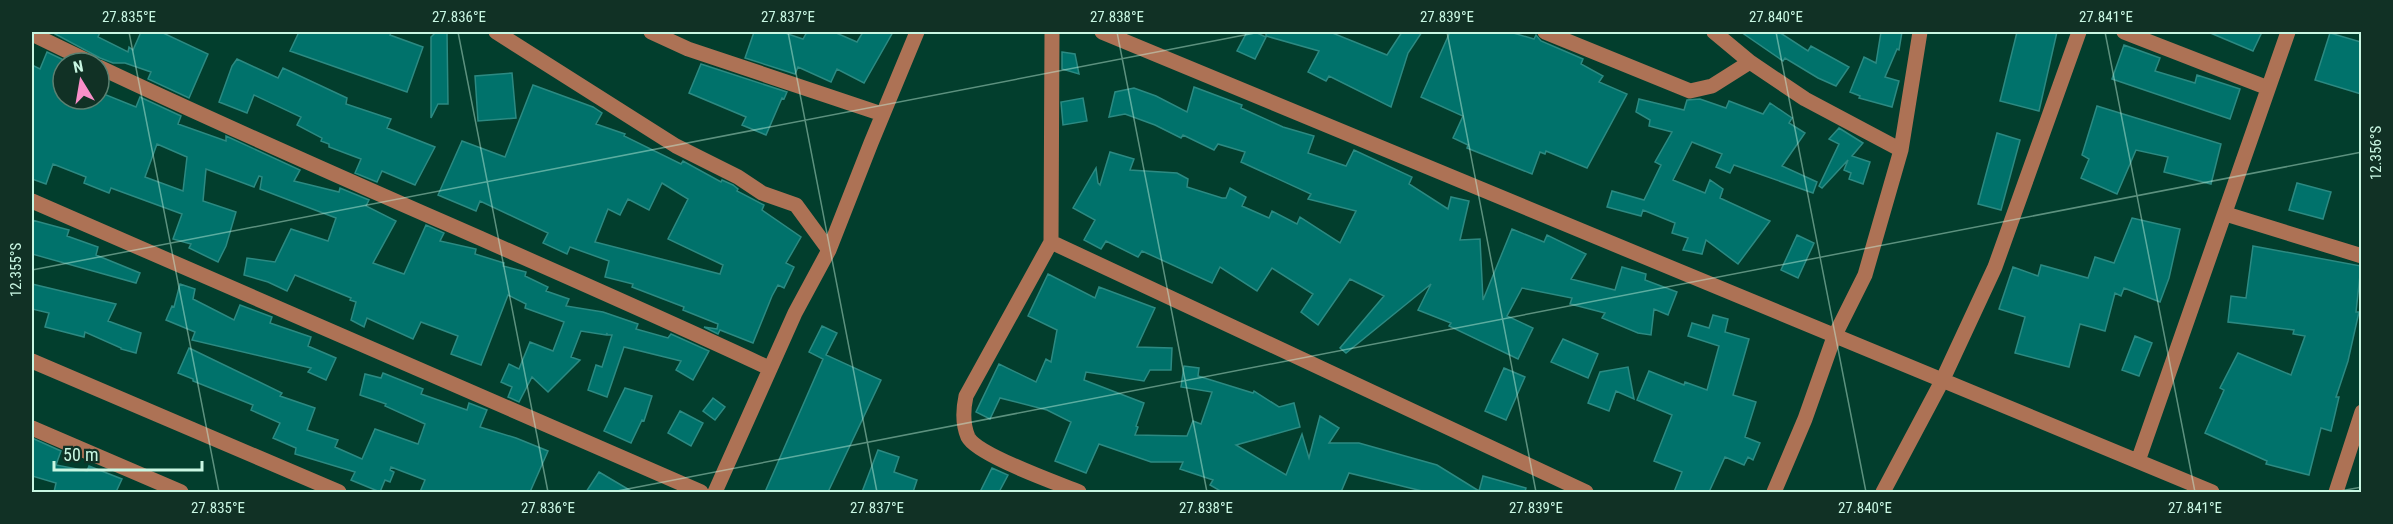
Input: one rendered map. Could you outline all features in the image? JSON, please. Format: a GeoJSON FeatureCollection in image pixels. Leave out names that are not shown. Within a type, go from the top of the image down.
{"type":"FeatureCollection","features":[{"type":"Feature","properties":{"kind":"street"},"geometry":{"type":"LineString","coordinates":[[496,32],[675,146],[738,177],[762,193],[796,205],[829,250]]}},
{"type":"Feature","properties":{"kind":"street"},"geometry":{"type":"LineString","coordinates":[[651,32],[688,49],[882,114]]}},
{"type":"Feature","properties":{"kind":"street"},"geometry":{"type":"LineString","coordinates":[[715,492],[769,368],[829,250],[917,32]]}},
{"type":"Feature","properties":{"kind":"street"},"geometry":{"type":"LineString","coordinates":[[1052,32],[1051,242],[966,396],[962,415],[969,439],[986,453],[1079,492]]}},
{"type":"Feature","properties":{"kind":"street"},"geometry":{"type":"LineString","coordinates":[[1102,32],[2212,492]]}},
{"type":"Feature","properties":{"kind":"street"},"geometry":{"type":"LineString","coordinates":[[1545,32],[1690,91],[1712,86],[1750,62]]}},
{"type":"Feature","properties":{"kind":"street"},"geometry":{"type":"LineString","coordinates":[[1714,32],[1750,62],[1805,99],[1900,150]]}},
{"type":"Feature","properties":{"kind":"street"},"geometry":{"type":"LineString","coordinates":[[1774,492],[1865,275],[1900,150],[1920,32]]}},
{"type":"Feature","properties":{"kind":"street"},"geometry":{"type":"LineString","coordinates":[[1882,492],[1942,381],[1995,267],[2079,32]]}},
{"type":"Feature","properties":{"kind":"street"},"geometry":{"type":"LineString","coordinates":[[2124,32],[2268,88]]}},
{"type":"Feature","properties":{"kind":"street"},"geometry":{"type":"LineString","coordinates":[[2138,462],[2288,32]]}},
{"type":"Feature","properties":{"kind":"street"},"geometry":{"type":"LineString","coordinates":[[32,34],[67,51]]}},
{"type":"Feature","properties":{"kind":"street"},"geometry":{"type":"LineString","coordinates":[[111,73],[245,136],[633,304],[769,368]]}},
{"type":"Feature","properties":{"kind":"street"},"geometry":{"type":"LineString","coordinates":[[32,201],[701,492]]}},
{"type":"Feature","properties":{"kind":"street"},"geometry":{"type":"LineString","coordinates":[[2226,214],[2361,256]]}},
{"type":"Feature","properties":{"kind":"street"},"geometry":{"type":"LineString","coordinates":[[1051,242],[1586,492]]}},
{"type":"Feature","properties":{"kind":"street"},"geometry":{"type":"LineString","coordinates":[[32,361],[339,492]]}},
{"type":"Feature","properties":{"kind":"street"},"geometry":{"type":"LineString","coordinates":[[2336,492],[2361,412]]}},
{"type":"Feature","properties":{"kind":"street"},"geometry":{"type":"LineString","coordinates":[[32,428],[181,492]]}},
{"type":"Feature","properties":{"kind":"building"},"geometry":{"type":"Polygon","coordinates":[[[56,32],[100,32],[98,37],[128,52],[129,47],[133,50],[141,32],[161,32],[208,54],[189,98],[148,79],[151,72],[125,63],[111,62],[111,51],[87,51],[55,34],[56,32]]]}},
{"type":"Feature","properties":{"kind":"building"},"geometry":{"type":"Polygon","coordinates":[[[299,32],[392,32],[390,35],[423,47],[407,92],[290,51],[299,32]]]}},
{"type":"Feature","properties":{"kind":"building"},"geometry":{"type":"Polygon","coordinates":[[[436,32],[447,32],[448,104],[438,104],[431,118],[431,37],[436,32]]]}},
{"type":"Feature","properties":{"kind":"building"},"geometry":{"type":"Polygon","coordinates":[[[754,32],[782,32],[803,39],[807,32],[834,32],[857,42],[863,32],[893,32],[864,83],[837,69],[831,82],[798,67],[795,74],[745,58],[754,32]]]}},
{"type":"Feature","properties":{"kind":"building"},"geometry":{"type":"Polygon","coordinates":[[[1247,32],[1255,32],[1266,37],[1255,59],[1237,51],[1247,32]]]}},
{"type":"Feature","properties":{"kind":"building"},"geometry":{"type":"Polygon","coordinates":[[[1266,32],[1330,32],[1387,55],[1402,32],[1422,32],[1408,53],[1391,107],[1329,76],[1326,81],[1308,72],[1319,51],[1266,36],[1266,32]]]}},
{"type":"Feature","properties":{"kind":"building"},"geometry":{"type":"Polygon","coordinates":[[[1450,32],[1510,32],[1534,39],[1536,35],[1541,41],[1583,59],[1581,64],[1603,76],[1599,82],[1627,94],[1587,168],[1546,151],[1545,154],[1540,152],[1532,174],[1467,148],[1468,145],[1453,138],[1463,116],[1421,97],[1450,32]]]}},
{"type":"Feature","properties":{"kind":"building"},"geometry":{"type":"Polygon","coordinates":[[[1741,32],[1779,32],[1808,51],[1811,46],[1849,67],[1836,86],[1785,58],[1783,61],[1741,32]]]}},
{"type":"Feature","properties":{"kind":"building"},"geometry":{"type":"Polygon","coordinates":[[[1881,32],[1902,32],[1899,50],[1897,49],[1885,77],[1899,81],[1892,107],[1859,98],[1860,96],[1850,92],[1864,57],[1876,63],[1881,32]]]}},
{"type":"Feature","properties":{"kind":"building"},"geometry":{"type":"Polygon","coordinates":[[[2017,32],[2057,32],[2039,111],[2000,101],[2017,32]]]}},
{"type":"Feature","properties":{"kind":"building"},"geometry":{"type":"Polygon","coordinates":[[[2208,32],[2262,32],[2253,51],[2208,32]]]}},
{"type":"Feature","properties":{"kind":"building"},"geometry":{"type":"Polygon","coordinates":[[[2330,33],[2361,42],[2361,94],[2315,80],[2330,33]]]}},
{"type":"Feature","properties":{"kind":"building"},"geometry":{"type":"Polygon","coordinates":[[[2124,45],[2160,58],[2155,71],[2195,83],[2197,75],[2240,89],[2230,119],[2112,79],[2124,45]]]}},
{"type":"Feature","properties":{"kind":"building"},"geometry":{"type":"Polygon","coordinates":[[[47,52],[51,54],[51,111],[111,111],[111,97],[136,107],[140,97],[181,116],[178,124],[226,141],[226,136],[300,170],[294,181],[339,192],[340,188],[369,200],[366,206],[396,221],[373,263],[404,274],[426,225],[444,233],[440,241],[476,249],[475,254],[504,263],[503,266],[526,272],[525,276],[548,287],[546,291],[569,299],[566,306],[603,312],[638,324],[636,329],[668,338],[671,334],[709,351],[693,380],[676,370],[681,361],[624,347],[607,397],[588,390],[596,365],[602,367],[612,335],[581,331],[571,357],[580,360],[548,392],[532,377],[519,402],[508,397],[512,387],[501,382],[509,364],[519,369],[530,342],[553,351],[564,322],[525,308],[526,304],[508,295],[481,365],[451,354],[458,336],[421,322],[413,339],[367,318],[364,327],[351,320],[356,302],[350,300],[351,298],[295,275],[287,291],[268,282],[244,275],[247,258],[275,262],[291,229],[328,241],[336,218],[260,189],[262,177],[259,176],[254,187],[206,169],[203,201],[236,212],[226,246],[218,262],[189,248],[191,244],[173,239],[182,214],[111,188],[109,193],[84,183],[86,177],[53,164],[46,184],[32,179],[32,65],[40,69],[47,52]],[[157,144],[145,177],[183,191],[187,157],[157,144]]]}},
{"type":"Feature","properties":{"kind":"building"},"geometry":{"type":"Polygon","coordinates":[[[1062,52],[1075,54],[1079,74],[1062,69],[1062,52]]]}},
{"type":"Feature","properties":{"kind":"building"},"geometry":{"type":"Polygon","coordinates":[[[237,59],[278,78],[283,68],[347,98],[346,104],[391,119],[387,128],[435,147],[415,185],[382,171],[377,182],[355,173],[361,159],[329,147],[329,144],[321,141],[322,138],[297,125],[301,117],[254,95],[247,113],[219,102],[232,66],[237,59]]]}},
{"type":"Feature","properties":{"kind":"building"},"geometry":{"type":"Polygon","coordinates":[[[701,64],[787,92],[784,99],[782,98],[766,135],[742,125],[746,117],[689,93],[701,64]]]}},
{"type":"Feature","properties":{"kind":"building"},"geometry":{"type":"Polygon","coordinates":[[[512,73],[516,118],[478,121],[475,76],[512,73]]]}},
{"type":"Feature","properties":{"kind":"building"},"geometry":{"type":"Polygon","coordinates":[[[533,85],[593,107],[602,113],[596,124],[625,134],[624,136],[681,164],[683,161],[721,182],[722,180],[733,185],[738,189],[737,191],[764,205],[762,210],[801,237],[786,263],[794,267],[784,288],[778,285],[772,296],[753,343],[720,330],[718,334],[704,327],[717,329],[718,324],[683,310],[684,307],[632,287],[633,284],[605,277],[609,261],[570,247],[567,254],[543,243],[548,233],[480,201],[476,211],[438,195],[462,141],[505,157],[533,85]],[[662,183],[649,210],[628,199],[620,215],[608,209],[595,242],[720,274],[723,265],[668,239],[688,199],[662,183]]]}},
{"type":"Feature","properties":{"kind":"building"},"geometry":{"type":"Polygon","coordinates":[[[1194,87],[1242,105],[1241,108],[1283,127],[1314,136],[1308,153],[1346,166],[1354,150],[1412,177],[1409,184],[1448,209],[1451,197],[1469,201],[1460,240],[1480,239],[1483,300],[1512,229],[1544,242],[1547,235],[1586,254],[1571,279],[1615,290],[1622,267],[1646,274],[1645,280],[1677,292],[1668,315],[1654,309],[1651,335],[1638,333],[1602,318],[1605,313],[1570,304],[1572,298],[1522,288],[1507,316],[1533,328],[1518,359],[1449,326],[1451,323],[1418,310],[1431,284],[1346,353],[1340,348],[1384,296],[1350,279],[1318,325],[1301,312],[1313,294],[1272,268],[1257,291],[1220,267],[1212,283],[1142,251],[1138,257],[1106,241],[1101,249],[1084,240],[1095,220],[1073,208],[1096,168],[1100,185],[1110,152],[1134,159],[1130,170],[1177,173],[1188,179],[1187,187],[1222,198],[1226,198],[1230,188],[1246,197],[1242,206],[1269,218],[1272,211],[1297,224],[1300,217],[1340,243],[1356,211],[1308,199],[1311,194],[1241,162],[1245,152],[1218,144],[1214,150],[1183,135],[1181,138],[1125,114],[1109,117],[1115,92],[1134,88],[1187,112],[1194,87]]]}},
{"type":"Feature","properties":{"kind":"building"},"geometry":{"type":"Polygon","coordinates":[[[1083,98],[1087,121],[1063,125],[1061,102],[1083,98]]]}},
{"type":"Feature","properties":{"kind":"building"},"geometry":{"type":"Polygon","coordinates":[[[1639,99],[1684,110],[1687,100],[1700,99],[1726,108],[1729,101],[1763,114],[1770,103],[1792,118],[1789,123],[1805,133],[1782,166],[1817,182],[1813,193],[1734,165],[1730,173],[1716,167],[1722,154],[1692,142],[1673,180],[1705,193],[1710,180],[1723,189],[1720,198],[1770,221],[1738,264],[1706,240],[1702,254],[1683,250],[1688,238],[1672,233],[1675,223],[1643,210],[1641,216],[1607,207],[1612,191],[1644,200],[1661,165],[1655,162],[1672,132],[1649,126],[1650,120],[1636,112],[1639,99]]]}},
{"type":"Feature","properties":{"kind":"building"},"geometry":{"type":"Polygon","coordinates":[[[2097,106],[2221,144],[2211,184],[2164,172],[2168,157],[2136,150],[2117,194],[2081,178],[2089,159],[2082,155],[2097,106]]]}},
{"type":"Feature","properties":{"kind":"building"},"geometry":{"type":"Polygon","coordinates":[[[1839,128],[1863,143],[1852,156],[1870,162],[1863,184],[1849,179],[1851,173],[1844,170],[1848,160],[1822,188],[1819,186],[1839,144],[1829,139],[1839,128]]]}},
{"type":"Feature","properties":{"kind":"building"},"geometry":{"type":"Polygon","coordinates":[[[1997,133],[2020,140],[2001,210],[1978,204],[1997,133]]]}},
{"type":"Feature","properties":{"kind":"building"},"geometry":{"type":"Polygon","coordinates":[[[2297,183],[2331,192],[2323,219],[2289,210],[2297,183]]]}},
{"type":"Feature","properties":{"kind":"building"},"geometry":{"type":"Polygon","coordinates":[[[2132,218],[2180,229],[2169,278],[2160,302],[2124,288],[2121,296],[2115,293],[2105,331],[2080,324],[2069,367],[2015,353],[2025,317],[1999,309],[2013,267],[2038,276],[2041,265],[2088,278],[2095,257],[2114,263],[2132,218]]]}},
{"type":"Feature","properties":{"kind":"building"},"geometry":{"type":"Polygon","coordinates":[[[32,220],[69,230],[67,236],[98,247],[96,255],[140,273],[136,283],[32,254],[32,220]]]}},
{"type":"Feature","properties":{"kind":"building"},"geometry":{"type":"Polygon","coordinates":[[[1797,235],[1814,243],[1798,278],[1781,270],[1797,235]]]}},
{"type":"Feature","properties":{"kind":"building"},"geometry":{"type":"Polygon","coordinates":[[[2253,246],[2361,266],[2356,312],[2359,312],[2348,361],[2336,397],[2339,397],[2331,431],[2321,428],[2309,475],[2266,464],[2267,461],[2205,433],[2224,390],[2220,388],[2238,353],[2291,375],[2305,336],[2293,334],[2294,330],[2228,322],[2231,296],[2246,298],[2253,246]]]}},
{"type":"Feature","properties":{"kind":"building"},"geometry":{"type":"Polygon","coordinates":[[[1048,274],[1095,298],[1099,287],[1155,308],[1137,347],[1172,348],[1171,370],[1150,370],[1144,381],[1086,372],[1084,380],[1144,403],[1135,435],[1187,436],[1193,421],[1201,424],[1212,392],[1181,387],[1184,366],[1199,368],[1198,376],[1253,393],[1254,391],[1279,407],[1294,403],[1300,427],[1236,445],[1286,475],[1302,434],[1309,458],[1320,416],[1339,428],[1329,443],[1359,443],[1437,465],[1479,491],[1483,476],[1526,488],[1525,492],[1426,492],[1349,473],[1341,492],[1222,492],[1210,485],[1213,480],[1180,469],[1183,462],[1151,462],[1099,444],[1086,473],[1055,461],[1071,422],[1047,410],[1000,398],[990,419],[976,412],[999,364],[1036,382],[1046,359],[1051,362],[1057,330],[1028,316],[1048,274]]]}},
{"type":"Feature","properties":{"kind":"building"},"geometry":{"type":"Polygon","coordinates":[[[32,284],[116,304],[108,321],[141,333],[136,353],[121,349],[85,332],[84,337],[45,327],[49,313],[32,309],[32,284]]]}},
{"type":"Feature","properties":{"kind":"building"},"geometry":{"type":"Polygon","coordinates":[[[180,284],[195,289],[193,299],[234,320],[240,305],[272,317],[270,323],[311,337],[308,346],[336,358],[326,380],[308,372],[311,368],[192,340],[195,332],[166,320],[172,306],[174,307],[180,284]]]}},
{"type":"Feature","properties":{"kind":"building"},"geometry":{"type":"Polygon","coordinates":[[[1713,315],[1728,319],[1725,332],[1749,339],[1733,395],[1756,402],[1745,437],[1760,443],[1753,460],[1748,457],[1744,465],[1725,457],[1709,492],[1674,492],[1682,472],[1654,461],[1672,415],[1637,400],[1649,371],[1684,385],[1685,382],[1707,390],[1719,346],[1688,336],[1692,323],[1709,328],[1713,315]]]}},
{"type":"Feature","properties":{"kind":"building"},"geometry":{"type":"Polygon","coordinates":[[[822,326],[837,333],[826,355],[881,380],[828,492],[765,492],[823,359],[809,352],[822,326]]]}},
{"type":"Feature","properties":{"kind":"building"},"geometry":{"type":"Polygon","coordinates":[[[2135,336],[2152,343],[2139,376],[2122,370],[2135,336]]]}},
{"type":"Feature","properties":{"kind":"building"},"geometry":{"type":"Polygon","coordinates":[[[1563,339],[1598,354],[1588,378],[1551,362],[1563,339]]]}},
{"type":"Feature","properties":{"kind":"building"},"geometry":{"type":"Polygon","coordinates":[[[189,348],[282,393],[280,396],[315,408],[307,430],[338,440],[335,447],[362,459],[375,429],[418,444],[425,424],[385,406],[386,404],[360,395],[365,374],[381,378],[383,373],[423,389],[421,394],[467,410],[469,403],[487,410],[480,427],[548,451],[530,492],[420,492],[425,480],[391,467],[390,470],[394,472],[390,482],[385,480],[380,492],[351,480],[355,472],[295,454],[296,448],[273,438],[280,423],[251,410],[253,405],[178,373],[189,348]]]}},
{"type":"Feature","properties":{"kind":"building"},"geometry":{"type":"Polygon","coordinates":[[[1628,367],[1634,399],[1616,391],[1609,411],[1588,403],[1600,372],[1628,367]]]}},
{"type":"Feature","properties":{"kind":"building"},"geometry":{"type":"Polygon","coordinates":[[[1504,368],[1525,377],[1506,420],[1485,411],[1504,368]]]}},
{"type":"Feature","properties":{"kind":"building"},"geometry":{"type":"Polygon","coordinates":[[[625,388],[652,396],[644,421],[642,420],[631,443],[604,431],[625,388]]]}},
{"type":"Feature","properties":{"kind":"building"},"geometry":{"type":"Polygon","coordinates":[[[713,398],[725,407],[715,420],[703,411],[713,398]]]}},
{"type":"Feature","properties":{"kind":"building"},"geometry":{"type":"Polygon","coordinates":[[[680,411],[703,423],[691,446],[668,433],[680,411]]]}},
{"type":"Feature","properties":{"kind":"building"},"geometry":{"type":"Polygon","coordinates":[[[32,438],[61,451],[56,465],[87,471],[89,466],[122,479],[116,492],[54,492],[56,483],[32,476],[32,438]]]}},
{"type":"Feature","properties":{"kind":"building"},"geometry":{"type":"Polygon","coordinates":[[[878,450],[899,457],[894,472],[917,480],[913,492],[862,492],[878,450]]]}},
{"type":"Feature","properties":{"kind":"building"},"geometry":{"type":"Polygon","coordinates":[[[992,468],[1008,475],[999,492],[980,492],[992,468]]]}},
{"type":"Feature","properties":{"kind":"building"},"geometry":{"type":"Polygon","coordinates":[[[599,472],[633,492],[586,492],[599,472]]]}}]}
